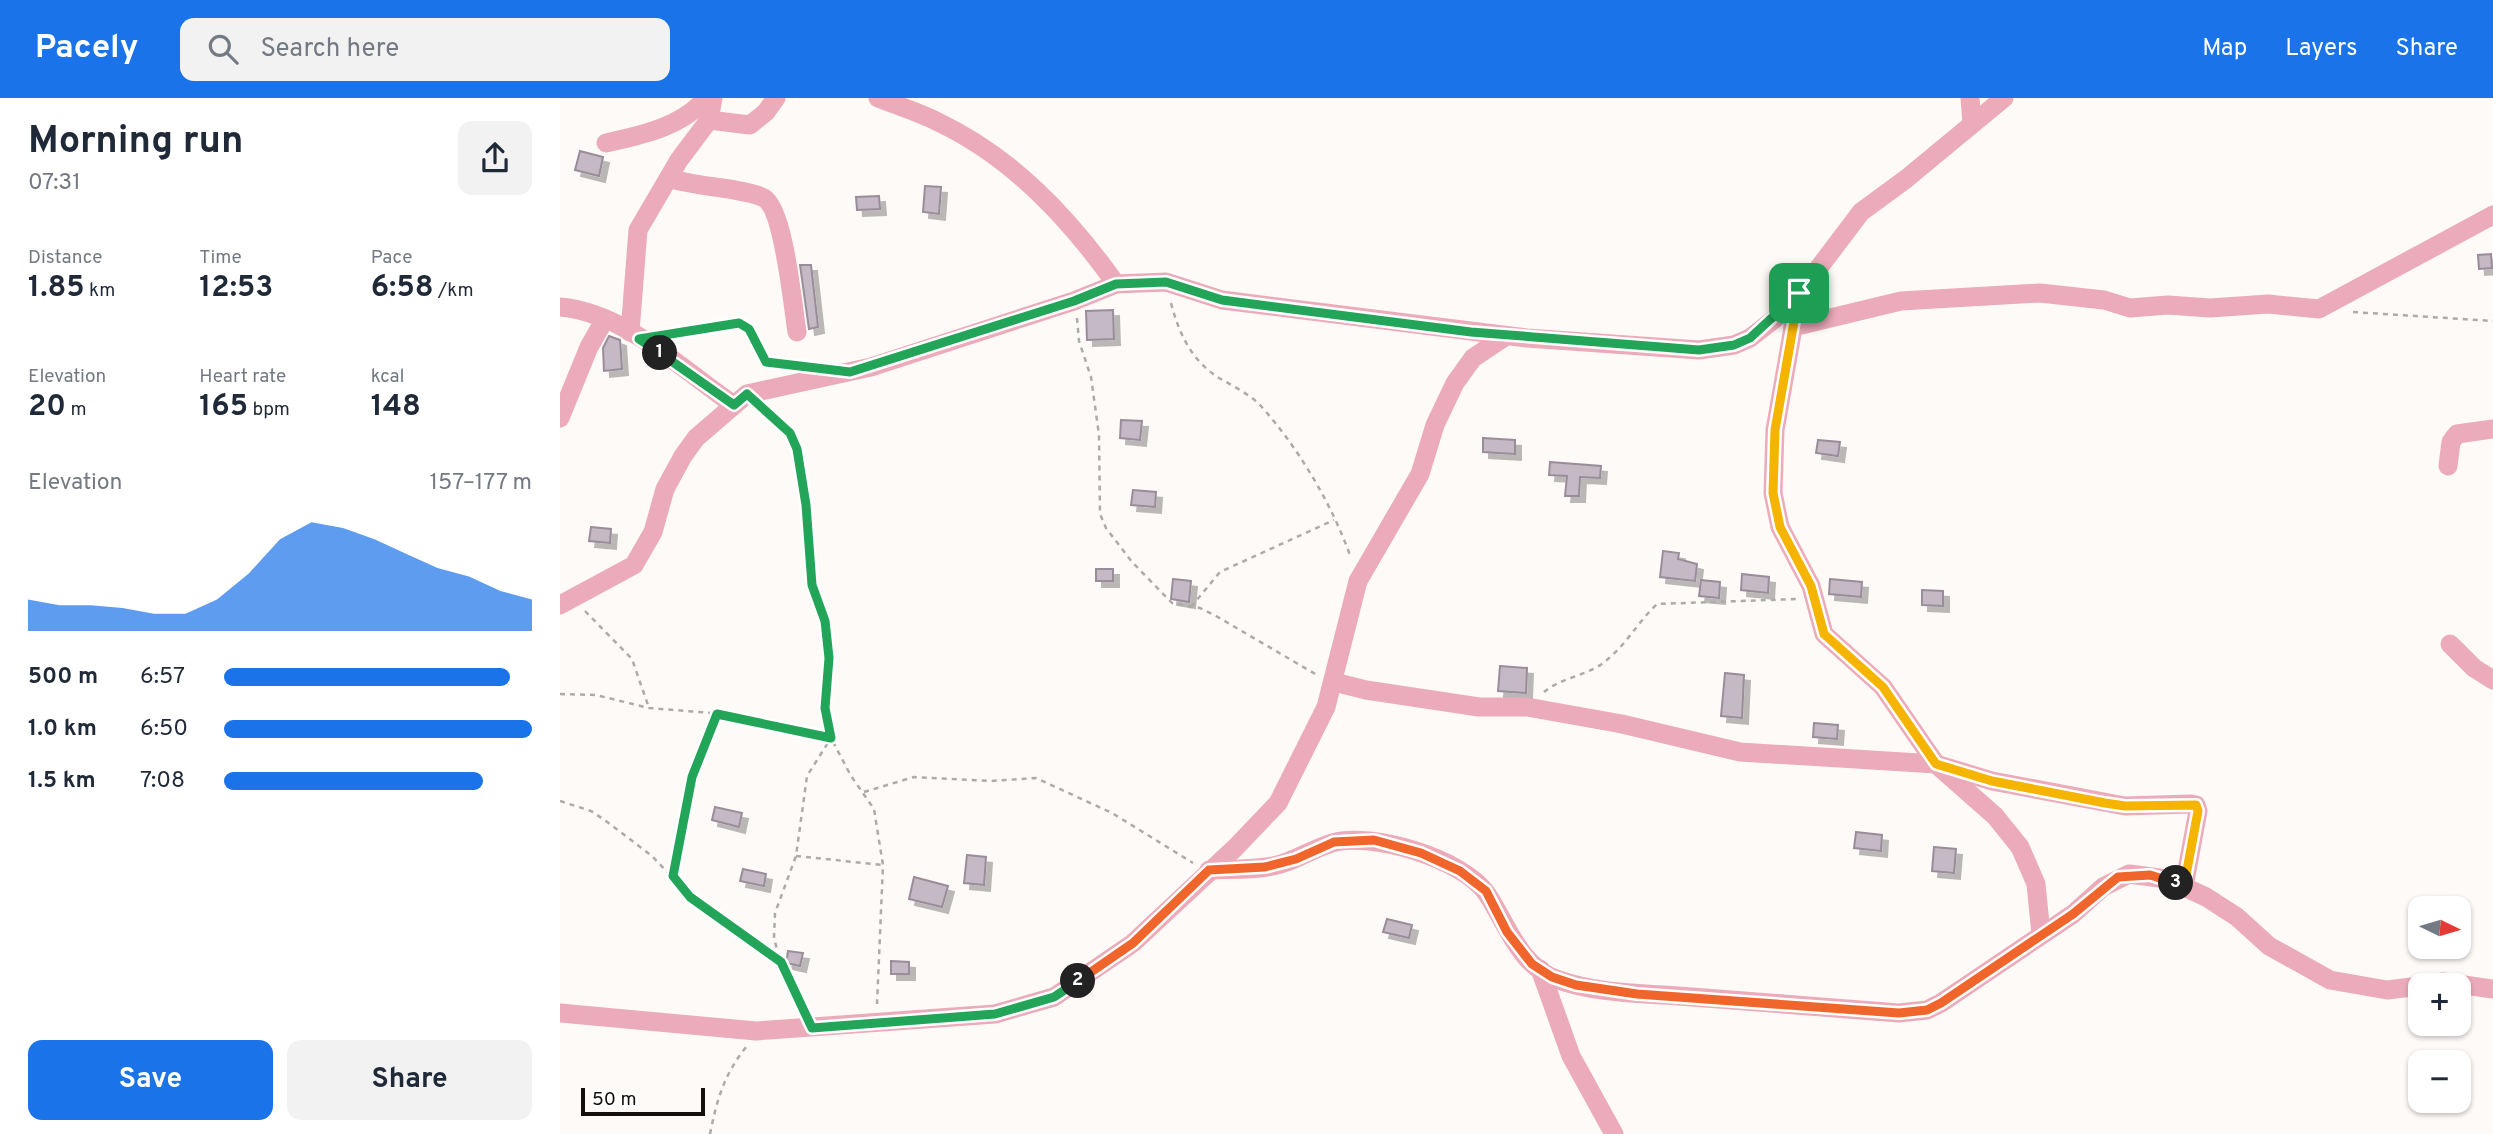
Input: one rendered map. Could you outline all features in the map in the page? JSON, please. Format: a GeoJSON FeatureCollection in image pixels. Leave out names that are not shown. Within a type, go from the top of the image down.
{"type":"FeatureCollection","features":[{"type":"Feature","properties":{"kind":"street"},"geometry":{"type":"LineString","coordinates":[[606,143],[662,128],[689,113],[706,98]]}},
{"type":"Feature","properties":{"kind":"street"},"geometry":{"type":"LineString","coordinates":[[635,335],[635,239],[669,178],[709,120],[713,98]]}},
{"type":"Feature","properties":{"kind":"street"},"geometry":{"type":"LineString","coordinates":[[709,120],[750,125],[766,112],[776,98]]}},
{"type":"Feature","properties":{"kind":"street"},"geometry":{"type":"LineString","coordinates":[[878,98],[937,121],[977,144],[1031,184],[1096,256],[1116,284]]}},
{"type":"Feature","properties":{"kind":"street"},"geometry":{"type":"LineString","coordinates":[[1970,98],[1972,124]]}},
{"type":"Feature","properties":{"kind":"street"},"geometry":{"type":"LineString","coordinates":[[568,601],[634,565],[653,532],[665,489],[683,456],[696,439],[741,399],[872,367],[1074,301],[1116,284],[1166,282],[1222,300],[1506,335],[1633,346],[1720,348],[1750,338],[1799,293],[1853,219],[2004,98]]}},
{"type":"Feature","properties":{"kind":"street"},"geometry":{"type":"LineString","coordinates":[[669,178],[707,188],[762,197],[771,204],[780,236],[797,332]]}},
{"type":"Feature","properties":{"kind":"street"},"geometry":{"type":"LineString","coordinates":[[1793,327],[1901,301],[2040,293],[2104,300],[2130,308],[2221,308],[2268,304],[2319,309],[2493,215]]}},
{"type":"Feature","properties":{"kind":"street"},"geometry":{"type":"LineString","coordinates":[[1799,293],[1775,430],[1773,493],[1780,527],[1801,564],[1824,634],[1883,687],[1936,764],[1987,808],[2020,848],[2036,884],[2041,934]]}},
{"type":"Feature","properties":{"kind":"street"},"geometry":{"type":"LineString","coordinates":[[560,307],[605,318],[741,399]]}},
{"type":"Feature","properties":{"kind":"street"},"geometry":{"type":"LineString","coordinates":[[560,418],[589,347],[605,318]]}},
{"type":"Feature","properties":{"kind":"street"},"geometry":{"type":"LineString","coordinates":[[560,1013],[759,1031],[995,1014],[1054,997],[1133,943],[1235,848],[1278,803],[1326,706],[1358,581],[1420,474],[1435,425],[1455,383],[1473,358],[1506,335]]}},
{"type":"Feature","properties":{"kind":"street"},"geometry":{"type":"LineString","coordinates":[[2448,466],[2451,442],[2457,434],[2493,429]]}},
{"type":"Feature","properties":{"kind":"street"},"geometry":{"type":"LineString","coordinates":[[2450,645],[2474,668],[2493,680]]}},
{"type":"Feature","properties":{"kind":"street"},"geometry":{"type":"LineString","coordinates":[[1334,682],[1366,690],[1479,707],[1527,707],[1622,724],[1740,752],[1936,764],[1992,781],[2105,803],[2125,806],[2196,805],[2198,811],[2184,886]]}},
{"type":"Feature","properties":{"kind":"street"},"geometry":{"type":"LineString","coordinates":[[1209,870],[1279,864],[1334,842],[1374,840],[1421,853],[1460,871],[1486,891],[1507,932],[1532,964],[1576,985],[1637,994],[1908,1012],[1927,1010],[1941,1003],[2086,905],[2118,877],[2150,875],[2184,886],[2225,907],[2269,946],[2330,979],[2388,990],[2408,988]]}},
{"type":"Feature","properties":{"kind":"street"},"geometry":{"type":"LineString","coordinates":[[1540,970],[1571,1056],[1614,1134]]}},
{"type":"Feature","properties":{"kind":"street"},"geometry":{"type":"LineString","coordinates":[[2471,986],[2493,989]]}},
{"type":"Feature","properties":{"kind":"path"},"geometry":{"type":"LineString","coordinates":[[1166,282],[1177,327],[1192,354],[1216,376],[1258,403],[1289,442],[1344,539],[1358,581]]}},
{"type":"Feature","properties":{"kind":"path"},"geometry":{"type":"LineString","coordinates":[[1074,301],[1079,341],[1091,377],[1097,419],[1100,514],[1107,528],[1132,562],[1172,603],[1216,616],[1303,668],[1334,682]]}},
{"type":"Feature","properties":{"kind":"path"},"geometry":{"type":"LineString","coordinates":[[2319,309],[2493,321]]}},
{"type":"Feature","properties":{"kind":"path"},"geometry":{"type":"LineString","coordinates":[[635,335],[739,323],[749,329],[764,361],[797,365]]}},
{"type":"Feature","properties":{"kind":"path"},"geometry":{"type":"LineString","coordinates":[[741,399],[790,433],[797,449],[806,505],[812,585],[825,621],[829,658],[825,708],[831,738],[851,776],[874,809],[883,865],[877,1021]]}},
{"type":"Feature","properties":{"kind":"path"},"geometry":{"type":"LineString","coordinates":[[1191,607],[1220,572],[1334,520]]}},
{"type":"Feature","properties":{"kind":"path"},"geometry":{"type":"LineString","coordinates":[[1527,707],[1555,682],[1593,669],[1609,659],[1657,604],[1814,599]]}},
{"type":"Feature","properties":{"kind":"path"},"geometry":{"type":"LineString","coordinates":[[568,601],[632,659],[649,708]]}},
{"type":"Feature","properties":{"kind":"path"},"geometry":{"type":"LineString","coordinates":[[560,694],[596,695],[649,708],[717,714],[831,738]]}},
{"type":"Feature","properties":{"kind":"path"},"geometry":{"type":"LineString","coordinates":[[673,876],[692,777],[717,714]]}},
{"type":"Feature","properties":{"kind":"path"},"geometry":{"type":"LineString","coordinates":[[812,1028],[781,962],[774,938],[775,913],[796,856],[807,776],[831,738]]}},
{"type":"Feature","properties":{"kind":"path"},"geometry":{"type":"LineString","coordinates":[[864,792],[914,777],[991,781],[1036,778],[1112,813],[1171,852],[1209,870]]}},
{"type":"Feature","properties":{"kind":"path"},"geometry":{"type":"LineString","coordinates":[[560,801],[591,811],[606,821],[673,876],[690,897],[781,962]]}},
{"type":"Feature","properties":{"kind":"path"},"geometry":{"type":"LineString","coordinates":[[796,856],[883,865]]}},
{"type":"Feature","properties":{"kind":"path"},"geometry":{"type":"LineString","coordinates":[[710,1134],[719,1092],[728,1070],[759,1031]]}},
{"type":"Feature","properties":{"kind":"building"},"geometry":{"type":"Polygon","coordinates":[[[580,151],[603,157],[599,176],[575,170],[580,151]]]}},
{"type":"Feature","properties":{"kind":"building"},"geometry":{"type":"Polygon","coordinates":[[[925,186],[941,187],[939,214],[923,212],[925,186]]]}},
{"type":"Feature","properties":{"kind":"building"},"geometry":{"type":"Polygon","coordinates":[[[879,196],[880,209],[857,210],[856,197],[879,196]]]}},
{"type":"Feature","properties":{"kind":"building"},"geometry":{"type":"Polygon","coordinates":[[[2491,254],[2492,268],[2479,269],[2478,255],[2491,254]]]}},
{"type":"Feature","properties":{"kind":"building"},"geometry":{"type":"Polygon","coordinates":[[[800,265],[811,265],[818,327],[809,329],[800,265]]]}},
{"type":"Feature","properties":{"kind":"building"},"geometry":{"type":"Polygon","coordinates":[[[1113,310],[1114,339],[1087,340],[1086,311],[1113,310]]]}},
{"type":"Feature","properties":{"kind":"building"},"geometry":{"type":"Polygon","coordinates":[[[609,336],[620,340],[622,369],[604,371],[603,348],[609,336]]]}},
{"type":"Feature","properties":{"kind":"building"},"geometry":{"type":"Polygon","coordinates":[[[1121,420],[1142,421],[1140,440],[1120,438],[1121,420]]]}},
{"type":"Feature","properties":{"kind":"building"},"geometry":{"type":"Polygon","coordinates":[[[1483,438],[1515,440],[1515,454],[1483,452],[1483,438]]]}},
{"type":"Feature","properties":{"kind":"building"},"geometry":{"type":"Polygon","coordinates":[[[1818,440],[1840,442],[1838,456],[1816,453],[1818,440]]]}},
{"type":"Feature","properties":{"kind":"building"},"geometry":{"type":"Polygon","coordinates":[[[1550,462],[1601,466],[1600,478],[1580,477],[1579,496],[1565,496],[1567,476],[1549,475],[1550,462]]]}},
{"type":"Feature","properties":{"kind":"building"},"geometry":{"type":"Polygon","coordinates":[[[1133,490],[1156,492],[1155,507],[1131,505],[1133,490]]]}},
{"type":"Feature","properties":{"kind":"building"},"geometry":{"type":"Polygon","coordinates":[[[591,527],[611,529],[610,543],[589,541],[591,527]]]}},
{"type":"Feature","properties":{"kind":"building"},"geometry":{"type":"Polygon","coordinates":[[[1663,551],[1679,553],[1678,559],[1697,564],[1695,581],[1660,577],[1663,551]]]}},
{"type":"Feature","properties":{"kind":"building"},"geometry":{"type":"Polygon","coordinates":[[[1096,569],[1113,569],[1113,581],[1096,581],[1096,569]]]}},
{"type":"Feature","properties":{"kind":"building"},"geometry":{"type":"Polygon","coordinates":[[[1742,574],[1769,577],[1768,593],[1741,590],[1742,574]]]}},
{"type":"Feature","properties":{"kind":"building"},"geometry":{"type":"Polygon","coordinates":[[[1173,579],[1191,581],[1189,602],[1171,599],[1173,579]]]}},
{"type":"Feature","properties":{"kind":"building"},"geometry":{"type":"Polygon","coordinates":[[[1830,579],[1862,582],[1861,597],[1829,594],[1830,579]]]}},
{"type":"Feature","properties":{"kind":"building"},"geometry":{"type":"Polygon","coordinates":[[[1701,580],[1720,582],[1719,598],[1699,596],[1701,580]]]}},
{"type":"Feature","properties":{"kind":"building"},"geometry":{"type":"Polygon","coordinates":[[[1922,590],[1943,591],[1943,606],[1922,605],[1922,590]]]}},
{"type":"Feature","properties":{"kind":"building"},"geometry":{"type":"Polygon","coordinates":[[[1500,666],[1527,668],[1526,693],[1498,691],[1500,666]]]}},
{"type":"Feature","properties":{"kind":"building"},"geometry":{"type":"Polygon","coordinates":[[[1725,673],[1744,675],[1742,718],[1721,716],[1725,673]]]}},
{"type":"Feature","properties":{"kind":"building"},"geometry":{"type":"Polygon","coordinates":[[[1814,723],[1838,725],[1837,739],[1813,737],[1814,723]]]}},
{"type":"Feature","properties":{"kind":"building"},"geometry":{"type":"Polygon","coordinates":[[[715,807],[742,813],[739,827],[712,820],[715,807]]]}},
{"type":"Feature","properties":{"kind":"building"},"geometry":{"type":"Polygon","coordinates":[[[1856,832],[1882,835],[1881,851],[1854,848],[1856,832]]]}},
{"type":"Feature","properties":{"kind":"building"},"geometry":{"type":"Polygon","coordinates":[[[1934,847],[1956,849],[1954,873],[1932,871],[1934,847]]]}},
{"type":"Feature","properties":{"kind":"building"},"geometry":{"type":"Polygon","coordinates":[[[967,855],[986,857],[984,885],[964,883],[967,855]]]}},
{"type":"Feature","properties":{"kind":"building"},"geometry":{"type":"Polygon","coordinates":[[[743,869],[766,874],[764,886],[740,881],[743,869]]]}},
{"type":"Feature","properties":{"kind":"building"},"geometry":{"type":"Polygon","coordinates":[[[914,877],[948,886],[942,907],[909,899],[914,877]]]}},
{"type":"Feature","properties":{"kind":"building"},"geometry":{"type":"Polygon","coordinates":[[[1387,919],[1412,925],[1409,938],[1383,932],[1387,919]]]}},
{"type":"Feature","properties":{"kind":"building"},"geometry":{"type":"Polygon","coordinates":[[[788,951],[803,953],[800,966],[786,963],[788,951]]]}},
{"type":"Feature","properties":{"kind":"building"},"geometry":{"type":"Polygon","coordinates":[[[891,961],[909,962],[909,974],[891,974],[891,961]]]}},
{"type":"Feature","properties":{"kind":"route"},"geometry":{"type":"LineString","coordinates":[[1166,282],[1222,300],[1471,332],[1699,350],[1734,345],[1750,338],[1777,317],[1799,293],[1775,430],[1773,493],[1780,527],[1811,586],[1824,634],[1883,687],[1936,764],[1992,781],[2105,803],[2125,806],[2196,805],[2198,811],[2184,886],[2150,875],[2129,874],[2118,877],[2103,887],[2086,905],[1941,1003],[1927,1010],[1899,1013],[1637,994],[1576,985],[1552,977],[1532,964],[1507,932],[1486,891],[1460,871],[1421,853],[1374,840],[1334,842],[1279,864],[1209,870],[1133,943],[1054,997],[1026,1007],[995,1014],[812,1028],[781,962],[690,897],[673,876],[692,777],[698,756],[717,714],[760,726],[831,738],[825,708],[829,658],[825,621],[810,572],[802,472],[790,433],[747,394],[734,405],[639,339],[739,323],[745,324],[749,329],[762,359],[766,362],[810,365],[850,372],[1074,301],[1116,284],[1166,282]]}}]}
